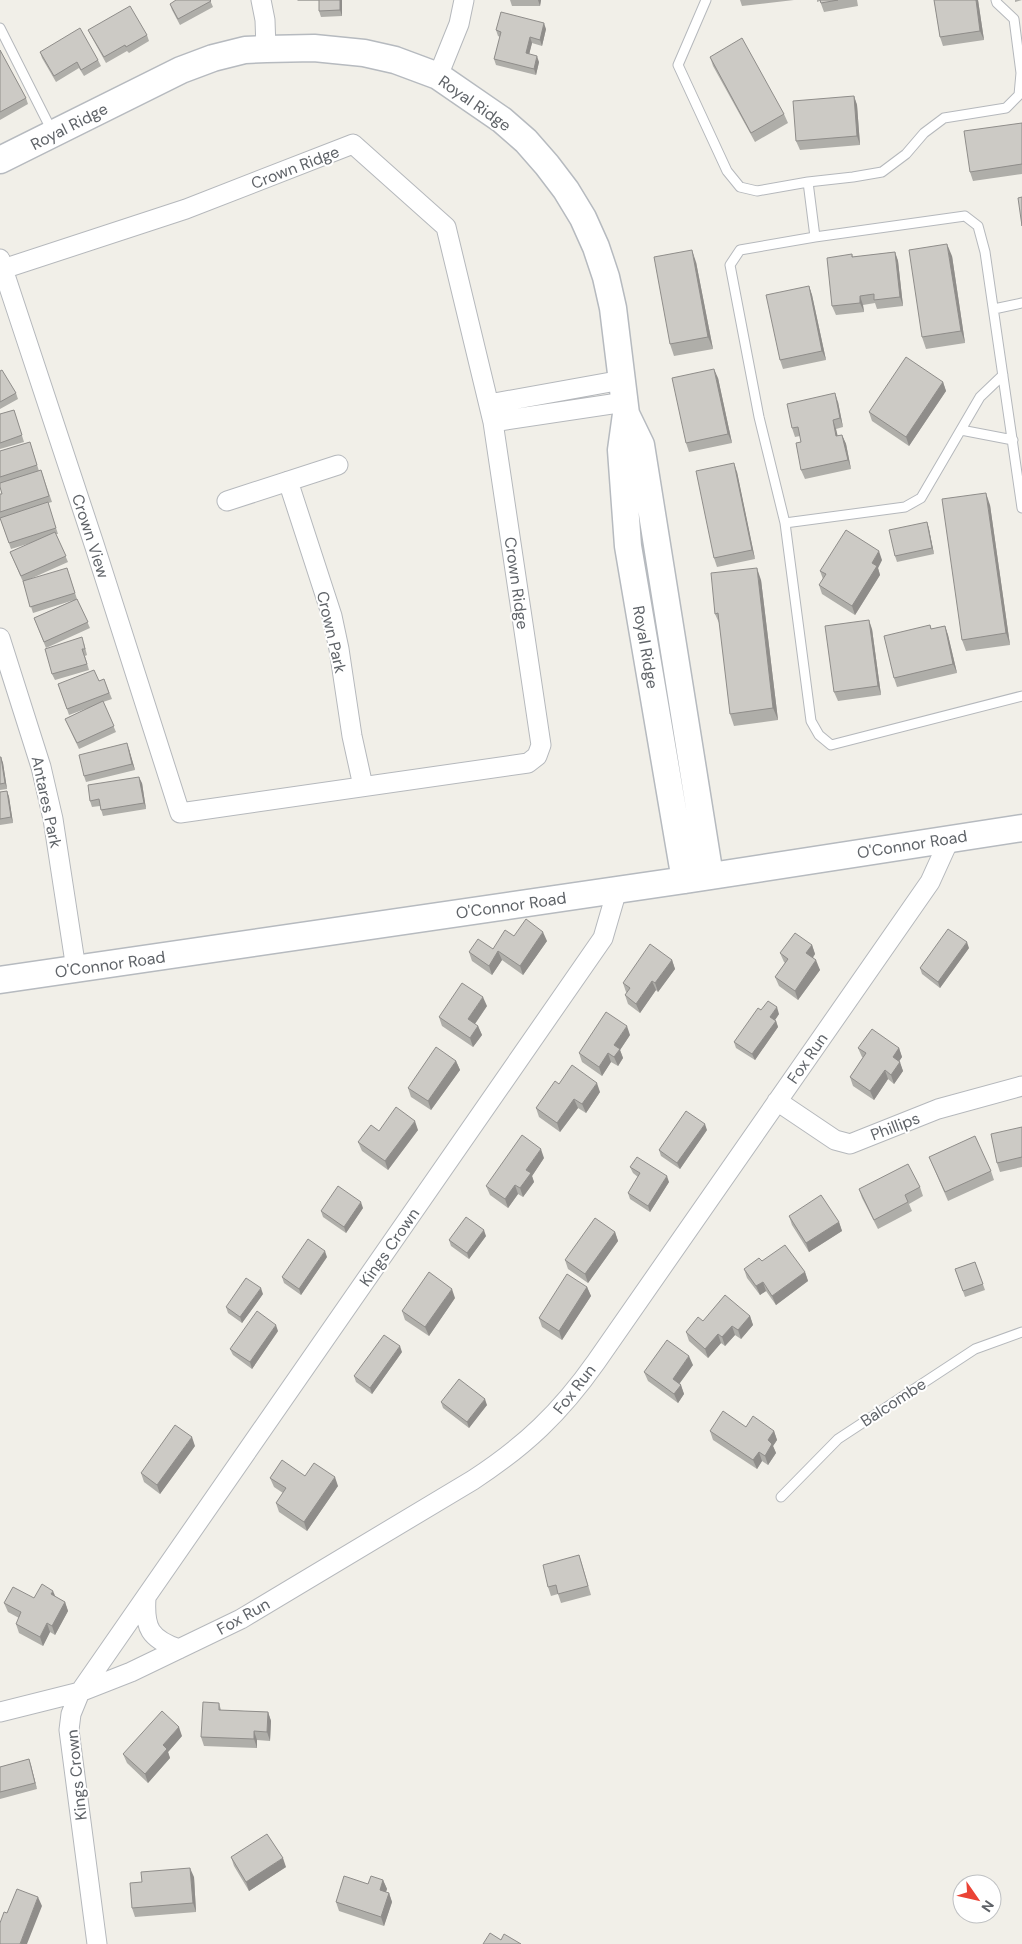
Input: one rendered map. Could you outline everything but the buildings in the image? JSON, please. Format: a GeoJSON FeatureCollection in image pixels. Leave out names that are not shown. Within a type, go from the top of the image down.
{"type":"FeatureCollection","features":[{"type":"Feature","properties":{"kind":"street"},"geometry":{"type":"LineString","coordinates":[[261,0],[265,20],[266,49]]}},
{"type":"Feature","properties":{"kind":"street"},"geometry":{"type":"LineString","coordinates":[[438,76],[459,24],[464,0]]}},
{"type":"Feature","properties":{"kind":"street","name":"Royal Ridge"},"geometry":{"type":"LineString","coordinates":[[0,160],[181,70],[212,58],[246,50],[314,48],[364,53],[395,60],[438,76],[483,106],[508,126],[547,165],[566,190],[592,239],[606,277],[613,308],[624,399],[641,445],[697,878]]}},
{"type":"Feature","properties":{"kind":"street","name":"Crown Ridge"},"geometry":{"type":"LineString","coordinates":[[1,264],[186,209],[353,144],[446,227],[491,413],[541,745],[537,756],[528,763],[363,786]]}},
{"type":"Feature","properties":{"kind":"street","name":"Crown View"},"geometry":{"type":"LineString","coordinates":[[1,264],[94,544],[180,813],[363,786]]}},
{"type":"Feature","properties":{"kind":"street"},"geometry":{"type":"LineString","coordinates":[[491,413],[624,399]]}},
{"type":"Feature","properties":{"kind":"street"},"geometry":{"type":"LineString","coordinates":[[226,501],[338,465]]}},
{"type":"Feature","properties":{"kind":"street","name":"Crown Park"},"geometry":{"type":"LineString","coordinates":[[288,481],[332,616],[352,736],[363,786]]}},
{"type":"Feature","properties":{"kind":"street","name":"Antares Park"},"geometry":{"type":"LineString","coordinates":[[0,638],[4,662],[43,776],[53,819],[76,969]]}},
{"type":"Feature","properties":{"kind":"street","name":"O'Connor Road"},"geometry":{"type":"LineString","coordinates":[[0,980],[617,890],[1022,828]]}},
{"type":"Feature","properties":{"kind":"street","name":"Fox Run"},"geometry":{"type":"LineString","coordinates":[[0,1712],[80,1692],[131,1672],[241,1619],[457,1490],[504,1460],[532,1438],[558,1412],[587,1375],[930,882],[950,838]]}},
{"type":"Feature","properties":{"kind":"street","name":"Kings Crown"},"geometry":{"type":"LineString","coordinates":[[97,1944],[69,1730],[71,1714],[80,1692],[603,938],[617,890]]}},
{"type":"Feature","properties":{"kind":"street","name":"Phillips"},"geometry":{"type":"LineString","coordinates":[[777,1101],[835,1140],[850,1144],[938,1109],[1022,1086]]}},
{"type":"Feature","properties":{"kind":"street"},"geometry":{"type":"LineString","coordinates":[[146,1598],[145,1616],[147,1626],[153,1635],[166,1645],[179,1649]]}},
{"type":"Feature","properties":{"kind":"lane"},"geometry":{"type":"LineString","coordinates":[[706,0],[678,65],[727,171],[740,187],[757,191],[882,172],[906,154],[924,133],[944,118],[1006,108],[1019,95],[1020,73],[1014,19],[996,0]]}},
{"type":"Feature","properties":{"kind":"lane"},"geometry":{"type":"LineString","coordinates":[[0,29],[53,133]]}},
{"type":"Feature","properties":{"kind":"lane"},"geometry":{"type":"LineString","coordinates":[[808,182],[815,237]]}},
{"type":"Feature","properties":{"kind":"lane"},"geometry":{"type":"LineString","coordinates":[[1022,508],[994,309],[985,252],[978,226],[965,216],[815,237],[740,250],[730,266],[759,417],[785,523],[811,721],[819,736],[831,745],[1022,696]]}},
{"type":"Feature","properties":{"kind":"lane"},"geometry":{"type":"LineString","coordinates":[[994,309],[1022,303]]}},
{"type":"Feature","properties":{"kind":"lane"},"geometry":{"type":"LineString","coordinates":[[785,523],[906,507],[921,498],[980,397],[1003,375]]}},
{"type":"Feature","properties":{"kind":"lane"},"geometry":{"type":"LineString","coordinates":[[961,430],[1012,440]]}},
{"type":"Feature","properties":{"kind":"lane","name":"Balcombe"},"geometry":{"type":"LineString","coordinates":[[781,1497],[838,1439],[975,1349],[1022,1332]]}}]}
